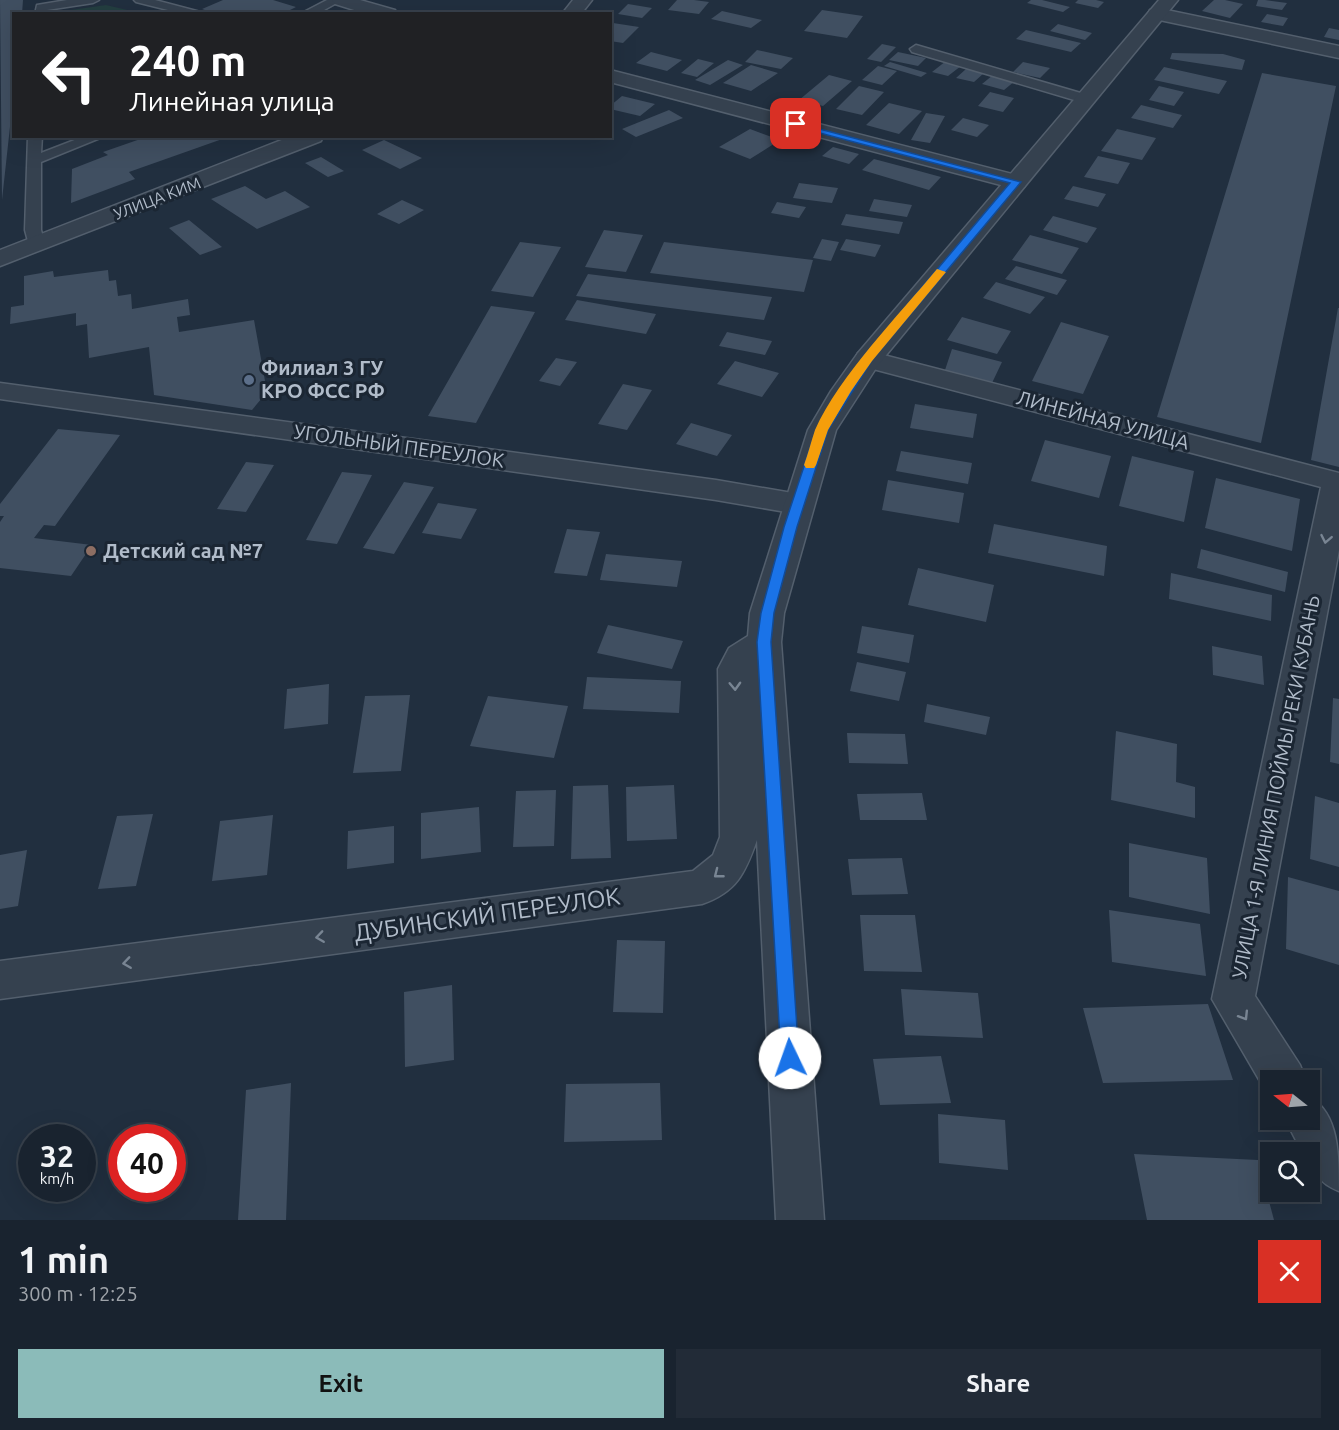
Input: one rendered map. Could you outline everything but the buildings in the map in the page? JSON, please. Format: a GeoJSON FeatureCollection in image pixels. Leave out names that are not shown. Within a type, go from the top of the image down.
{"type":"FeatureCollection","features":[{"type":"Feature","properties":{"kind":"street"},"geometry":{"type":"LineString","coordinates":[[341,0],[381,12]]}},
{"type":"Feature","properties":{"kind":"street"},"geometry":{"type":"LineString","coordinates":[[573,12],[583,0]]}},
{"type":"Feature","properties":{"kind":"street"},"geometry":{"type":"LineString","coordinates":[[800,1220],[764,642],[767,613],[822,430],[868,359],[1163,7],[1339,52]]}},
{"type":"Feature","properties":{"kind":"street"},"geometry":{"type":"LineString","coordinates":[[612,77],[1016,182]]}},
{"type":"Feature","properties":{"kind":"street","name":"УЛИЦА КИМ"},"geometry":{"type":"LineString","coordinates":[[0,259],[309,138]]}},
{"type":"Feature","properties":{"kind":"street","name":"ЛИНЕЙНАЯ УЛИЦА"},"geometry":{"type":"LineString","coordinates":[[868,359],[1338,482]]}},
{"type":"Feature","properties":{"kind":"street","name":"УГОЛЬНЫЙ ПЕРЕУЛОК"},"geometry":{"type":"LineString","coordinates":[[0,391],[716,490],[798,504]]}},
{"type":"Feature","properties":{"kind":"street","name":"УЛИЦА 1-Я ЛИНИЯ ПОЙМЫ РЕКИ КУБАНЬ"},"geometry":{"type":"LineString","coordinates":[[1278,1070],[1233,999],[1338,482]]}},
{"type":"Feature","properties":{"kind":"street","name":"ДУБИНСКИЙ ПЕРЕУЛОК"},"geometry":{"type":"LineString","coordinates":[[0,980],[702,887],[728,866],[739,837],[735,669],[741,657],[764,642]]}},
{"type":"Feature","properties":{"kind":"street"},"geometry":{"type":"LineString","coordinates":[[1315,1130],[1339,1168]]}},
{"type":"Feature","properties":{"kind":"lane"},"geometry":{"type":"LineString","coordinates":[[41,12],[41,7],[93,0]]}},
{"type":"Feature","properties":{"kind":"lane"},"geometry":{"type":"LineString","coordinates":[[140,0],[193,12]]}},
{"type":"Feature","properties":{"kind":"lane"},"geometry":{"type":"LineString","coordinates":[[310,12],[336,0]]}},
{"type":"Feature","properties":{"kind":"lane"},"geometry":{"type":"LineString","coordinates":[[916,49],[1086,99]]}},
{"type":"Feature","properties":{"kind":"lane"},"geometry":{"type":"LineString","coordinates":[[35,138],[33,230],[37,245]]}},
{"type":"Feature","properties":{"kind":"lane"},"geometry":{"type":"LineString","coordinates":[[34,160],[94,138]]}},
{"type":"Feature","properties":{"kind":"green space"},"geometry":{"type":"Polygon","coordinates":[[[106,5],[136,12],[57,12],[106,5]]]}},
{"type":"Feature","properties":{"kind":"slow traffic"},"geometry":{"type":"LineString","coordinates":[[810,465],[822,430],[845,390],[941,272]]}},
{"type":"Feature","properties":{"kind":"place","name":"Филиал 3 ГУ КРО ФСС РФ"},"geometry":{"type":"Point","coordinates":[249,380]}},
{"type":"Feature","properties":{"kind":"place","name":"Детский сад №7"},"geometry":{"type":"Point","coordinates":[91,551]}},
{"type":"Feature","properties":{"kind":"route"},"geometry":{"type":"LineString","coordinates":[[790,1058],[764,642],[767,613],[790,527],[822,430],[845,390],[868,359],[1016,182],[796,124]]}}]}
